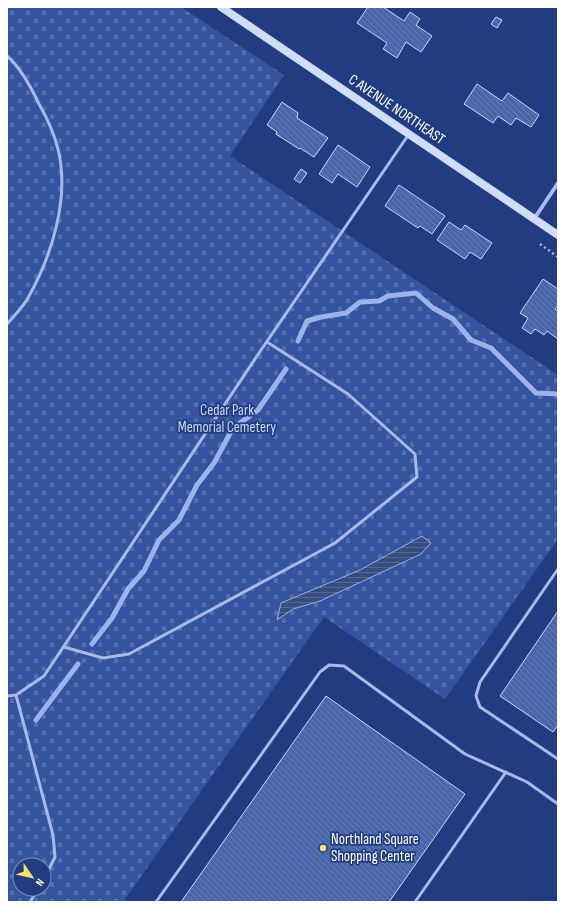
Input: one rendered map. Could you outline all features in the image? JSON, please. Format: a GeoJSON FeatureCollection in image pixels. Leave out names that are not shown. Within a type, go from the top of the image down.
{"type":"FeatureCollection","features":[{"type":"Feature","properties":{"kind":"street","name":"C AVENUE NORTHEAST"},"geometry":{"type":"LineString","coordinates":[[221,7],[558,235]]}},
{"type":"Feature","properties":{"kind":"street"},"geometry":{"type":"LineString","coordinates":[[534,219],[558,182]]}},
{"type":"Feature","properties":{"kind":"lane"},"geometry":{"type":"LineString","coordinates":[[7,56],[32,88],[46,116],[58,148],[62,175],[60,207],[51,250],[28,299],[7,324]]}},
{"type":"Feature","properties":{"kind":"lane"},"geometry":{"type":"LineString","coordinates":[[7,696],[16,695],[44,676],[267,342],[409,134]]}},
{"type":"Feature","properties":{"kind":"lane"},"geometry":{"type":"LineString","coordinates":[[64,647],[103,658],[129,654],[335,543],[417,477],[415,454],[354,399],[267,342]]}},
{"type":"Feature","properties":{"kind":"lane"},"geometry":{"type":"LineString","coordinates":[[558,569],[480,682],[476,696],[480,707],[558,759]]}},
{"type":"Feature","properties":{"kind":"lane"},"geometry":{"type":"LineString","coordinates":[[156,902],[320,672],[329,665],[344,666],[465,754],[527,782],[558,804]]}},
{"type":"Feature","properties":{"kind":"lane"},"geometry":{"type":"LineString","coordinates":[[16,695],[53,835],[55,857],[52,863]]}},
{"type":"Feature","properties":{"kind":"lane"},"geometry":{"type":"LineString","coordinates":[[415,902],[506,772]]}},
{"type":"Feature","properties":{"kind":"path"},"geometry":{"type":"LineString","coordinates":[[540,244],[558,257]]}},
{"type":"Feature","properties":{"kind":"green space","name":"Cedar Park Memorial Cemetery"},"geometry":{"type":"Polygon","coordinates":[[[7,7],[181,7],[284,75],[230,156],[558,375],[558,539],[445,699],[324,617],[123,902],[7,902],[7,7]]]}},
{"type":"Feature","properties":{"kind":"shaded area"},"geometry":{"type":"Polygon","coordinates":[[[422,536],[431,543],[421,554],[320,601],[293,609],[277,620],[281,603],[360,570],[422,536]]]}},
{"type":"Feature","properties":{"kind":"building"},"geometry":{"type":"Polygon","coordinates":[[[368,7],[383,7],[404,21],[410,12],[420,19],[416,25],[432,36],[421,52],[406,42],[397,58],[383,49],[387,43],[357,23],[368,7]]]}},
{"type":"Feature","properties":{"kind":"building"},"geometry":{"type":"Polygon","coordinates":[[[496,17],[502,20],[497,28],[491,24],[496,17]]]}},
{"type":"Feature","properties":{"kind":"building"},"geometry":{"type":"Polygon","coordinates":[[[477,84],[502,101],[508,93],[539,115],[531,127],[516,118],[511,125],[498,116],[493,123],[464,104],[477,84]]]}},
{"type":"Feature","properties":{"kind":"building"},"geometry":{"type":"Polygon","coordinates":[[[282,102],[298,113],[297,118],[328,138],[314,157],[276,134],[277,132],[267,125],[282,102]]]}},
{"type":"Feature","properties":{"kind":"building"},"geometry":{"type":"Polygon","coordinates":[[[338,145],[370,167],[357,187],[338,174],[332,183],[319,174],[338,145]]]}},
{"type":"Feature","properties":{"kind":"building"},"geometry":{"type":"Polygon","coordinates":[[[301,169],[307,173],[300,183],[294,179],[301,169]]]}},
{"type":"Feature","properties":{"kind":"building"},"geometry":{"type":"Polygon","coordinates":[[[399,185],[445,216],[432,234],[420,226],[418,228],[385,206],[399,185]]]}},
{"type":"Feature","properties":{"kind":"building"},"geometry":{"type":"Polygon","coordinates":[[[449,222],[461,230],[465,225],[492,243],[481,259],[470,252],[465,259],[437,240],[449,222]]]}},
{"type":"Feature","properties":{"kind":"building"},"geometry":{"type":"Polygon","coordinates":[[[543,279],[558,289],[558,305],[555,309],[558,311],[558,339],[547,331],[544,335],[535,329],[531,334],[522,328],[528,318],[520,313],[543,279]]]}},
{"type":"Feature","properties":{"kind":"building"},"geometry":{"type":"Polygon","coordinates":[[[558,611],[558,725],[553,732],[500,696],[558,611]]]}},
{"type":"Feature","properties":{"kind":"building","name":"Northland Square Shopping Center"},"geometry":{"type":"Polygon","coordinates":[[[326,696],[465,794],[389,902],[181,902],[326,696]]]}},
{"type":"Feature","properties":{"kind":"waterway"},"geometry":{"type":"LineString","coordinates":[[298,341],[307,321],[346,313],[360,302],[379,301],[388,296],[416,293],[433,308],[453,319],[471,340],[491,348],[536,393],[558,394]]}},
{"type":"Feature","properties":{"kind":"waterway"},"geometry":{"type":"LineString","coordinates":[[92,644],[112,618],[128,589],[144,571],[159,540],[179,520],[197,485],[214,463],[233,428],[258,410],[286,369]]}},
{"type":"Feature","properties":{"kind":"waterway"},"geometry":{"type":"LineString","coordinates":[[36,720],[78,664]]}},
{"type":"Feature","properties":{"kind":"place","name":"Northland Square Shopping Center"},"geometry":{"type":"Point","coordinates":[323,848]}}]}
